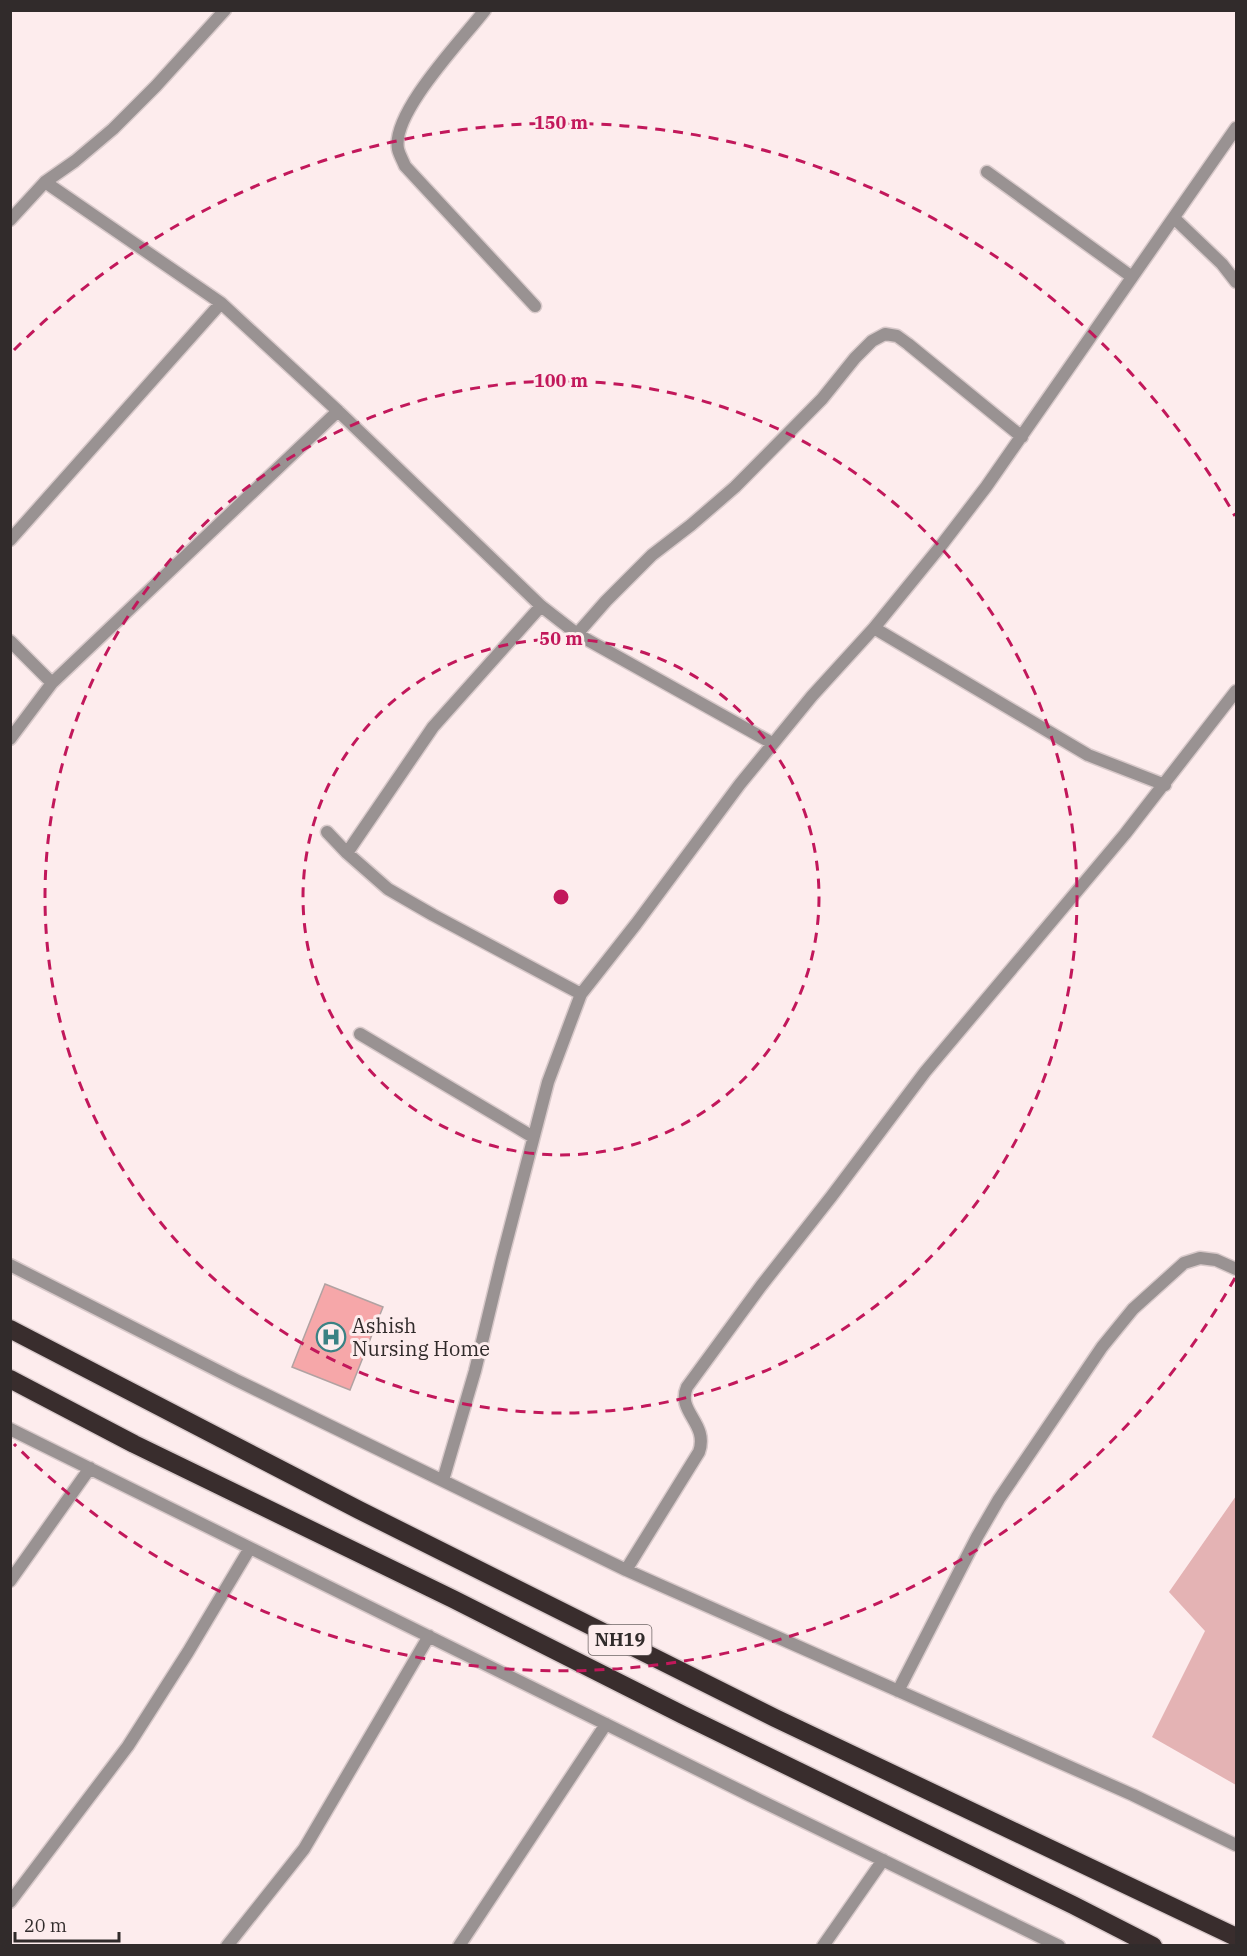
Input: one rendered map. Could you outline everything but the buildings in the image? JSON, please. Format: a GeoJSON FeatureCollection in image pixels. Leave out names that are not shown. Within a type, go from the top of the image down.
{"type":"FeatureCollection","features":[{"type":"Feature","properties":{"kind":"highway","name":"NH19"},"geometry":{"type":"LineString","coordinates":[[10,1329],[359,1510],[776,1718],[1236,1937]]}},
{"type":"Feature","properties":{"kind":"highway","name":"NH19"},"geometry":{"type":"LineString","coordinates":[[10,1379],[144,1449],[453,1599],[683,1715],[1154,1946]]}},
{"type":"Feature","properties":{"kind":"street"},"geometry":{"type":"LineString","coordinates":[[10,220],[45,182],[75,161],[113,129],[156,86],[225,10]]}},
{"type":"Feature","properties":{"kind":"street"},"geometry":{"type":"LineString","coordinates":[[485,10],[441,64],[406,113],[399,132],[398,149],[405,166],[535,306]]}},
{"type":"Feature","properties":{"kind":"street"},"geometry":{"type":"LineString","coordinates":[[444,1480],[475,1371],[548,1082],[581,994],[772,743],[874,628],[940,547],[1022,437],[1236,128]]}},
{"type":"Feature","properties":{"kind":"street"},"geometry":{"type":"LineString","coordinates":[[987,172],[1132,277]]}},
{"type":"Feature","properties":{"kind":"street"},"geometry":{"type":"LineString","coordinates":[[45,182],[221,303],[338,411],[541,606],[577,634],[772,743]]}},
{"type":"Feature","properties":{"kind":"street"},"geometry":{"type":"LineString","coordinates":[[1174,218],[1222,264],[1236,282]]}},
{"type":"Feature","properties":{"kind":"street"},"geometry":{"type":"LineString","coordinates":[[10,540],[221,303]]}},
{"type":"Feature","properties":{"kind":"street"},"geometry":{"type":"LineString","coordinates":[[577,634],[652,555],[735,487],[822,399],[872,340],[885,334],[897,336],[908,344],[1022,437]]}},
{"type":"Feature","properties":{"kind":"street"},"geometry":{"type":"LineString","coordinates":[[10,739],[52,683],[338,411]]}},
{"type":"Feature","properties":{"kind":"street"},"geometry":{"type":"LineString","coordinates":[[347,853],[433,727],[541,606]]}},
{"type":"Feature","properties":{"kind":"street"},"geometry":{"type":"LineString","coordinates":[[874,628],[1089,755],[1165,785]]}},
{"type":"Feature","properties":{"kind":"street"},"geometry":{"type":"LineString","coordinates":[[10,640],[52,683]]}},
{"type":"Feature","properties":{"kind":"street"},"geometry":{"type":"LineString","coordinates":[[626,1570],[702,1444],[700,1430],[685,1404],[687,1387],[761,1286],[926,1072],[1165,785],[1236,691]]}},
{"type":"Feature","properties":{"kind":"street"},"geometry":{"type":"LineString","coordinates":[[327,832],[388,889],[581,994]]}},
{"type":"Feature","properties":{"kind":"street"},"geometry":{"type":"LineString","coordinates":[[360,1034],[533,1137]]}},
{"type":"Feature","properties":{"kind":"street"},"geometry":{"type":"LineString","coordinates":[[898,1691],[999,1499],[1102,1347],[1133,1309],[1184,1263],[1200,1258],[1216,1260],[1236,1269]]}},
{"type":"Feature","properties":{"kind":"street"},"geometry":{"type":"LineString","coordinates":[[10,1265],[236,1380],[626,1570],[1133,1795],[1236,1845]]}},
{"type":"Feature","properties":{"kind":"street"},"geometry":{"type":"LineString","coordinates":[[10,1429],[1059,1946]]}},
{"type":"Feature","properties":{"kind":"street"},"geometry":{"type":"LineString","coordinates":[[10,1581],[90,1468]]}},
{"type":"Feature","properties":{"kind":"street"},"geometry":{"type":"LineString","coordinates":[[10,1902],[128,1746],[250,1548]]}},
{"type":"Feature","properties":{"kind":"street"},"geometry":{"type":"LineString","coordinates":[[227,1946],[304,1849],[429,1636]]}},
{"type":"Feature","properties":{"kind":"street"},"geometry":{"type":"LineString","coordinates":[[459,1946],[606,1724]]}},
{"type":"Feature","properties":{"kind":"street"},"geometry":{"type":"LineString","coordinates":[[823,1946],[883,1860]]}},
{"type":"Feature","properties":{"kind":"shaded area"},"geometry":{"type":"Polygon","coordinates":[[[1236,1496],[1236,1785],[1152,1737],[1205,1631],[1169,1592],[1236,1496]]]}},
{"type":"Feature","properties":{"kind":"place","name":"Ashish Nursing Home"},"geometry":{"type":"Point","coordinates":[331,1337]}}]}
